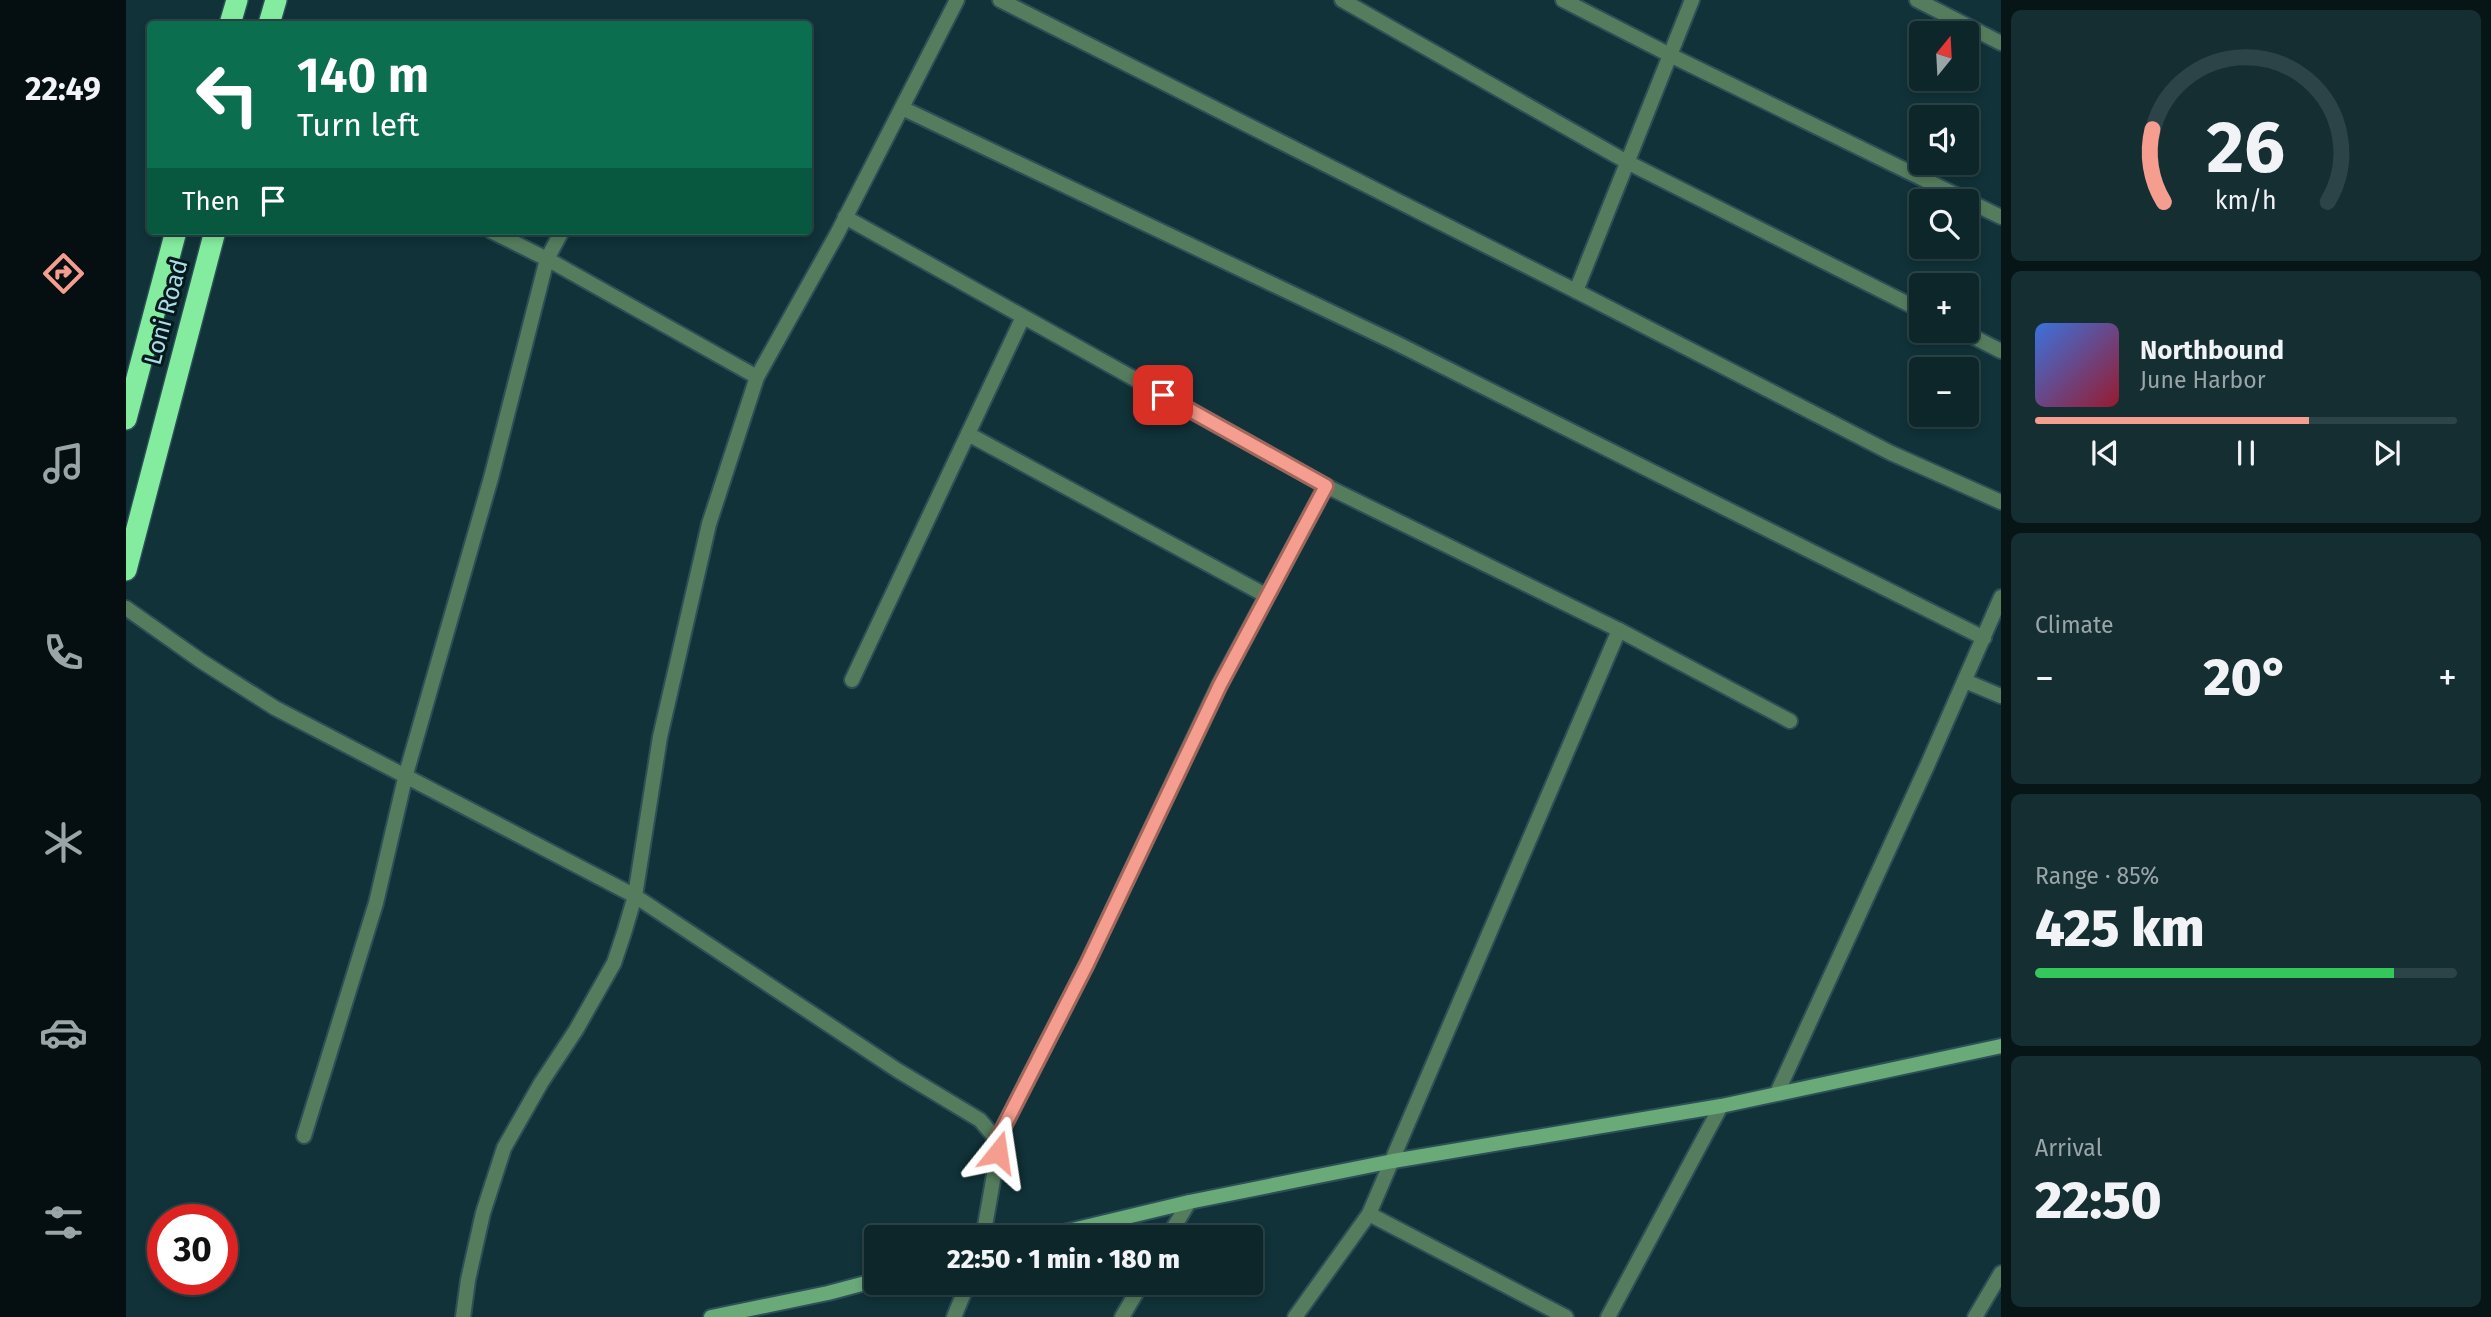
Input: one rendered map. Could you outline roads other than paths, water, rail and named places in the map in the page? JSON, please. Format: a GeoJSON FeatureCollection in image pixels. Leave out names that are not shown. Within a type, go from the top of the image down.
{"type":"FeatureCollection","features":[{"type":"Feature","properties":{"kind":"highway"},"geometry":{"type":"LineString","coordinates":[[231,21],[237,0]]}},
{"type":"Feature","properties":{"kind":"highway"},"geometry":{"type":"LineString","coordinates":[[270,21],[276,0]]}},
{"type":"Feature","properties":{"kind":"highway","name":"Loni Road"},"geometry":{"type":"LineString","coordinates":[[126,419],[175,235]]}},
{"type":"Feature","properties":{"kind":"highway","name":"Loni Road"},"geometry":{"type":"LineString","coordinates":[[126,570],[214,235]]}},
{"type":"Feature","properties":{"kind":"street"},"geometry":{"type":"LineString","coordinates":[[463,1317],[482,1213],[504,1148],[614,963],[635,896],[660,737],[709,524],[757,377],[845,217],[957,0]]}},
{"type":"Feature","properties":{"kind":"street"},"geometry":{"type":"LineString","coordinates":[[1000,0],[1891,453],[2001,502]]}},
{"type":"Feature","properties":{"kind":"street"},"geometry":{"type":"LineString","coordinates":[[1342,0],[1627,162],[1909,304]]}},
{"type":"Feature","properties":{"kind":"street"},"geometry":{"type":"LineString","coordinates":[[1563,0],[2001,217]]}},
{"type":"Feature","properties":{"kind":"street"},"geometry":{"type":"LineString","coordinates":[[1576,291],[1692,0]]}},
{"type":"Feature","properties":{"kind":"street"},"geometry":{"type":"LineString","coordinates":[[1917,0],[2001,43]]}},
{"type":"Feature","properties":{"kind":"street"},"geometry":{"type":"LineString","coordinates":[[902,108],[1396,343],[1984,638]]}},
{"type":"Feature","properties":{"kind":"street"},"geometry":{"type":"LineString","coordinates":[[845,217],[1326,486],[1619,630],[1790,721]]}},
{"type":"Feature","properties":{"kind":"street"},"geometry":{"type":"LineString","coordinates":[[499,235],[547,259],[757,377]]}},
{"type":"Feature","properties":{"kind":"street"},"geometry":{"type":"LineString","coordinates":[[304,1136],[376,903],[406,774],[491,478],[547,259],[560,235]]}},
{"type":"Feature","properties":{"kind":"street"},"geometry":{"type":"LineString","coordinates":[[852,680],[1023,317]]}},
{"type":"Feature","properties":{"kind":"street"},"geometry":{"type":"LineString","coordinates":[[1979,340],[2001,351]]}},
{"type":"Feature","properties":{"kind":"street"},"geometry":{"type":"LineString","coordinates":[[968,434],[1267,596]]}},
{"type":"Feature","properties":{"kind":"street"},"geometry":{"type":"LineString","coordinates":[[985,1225],[997,1166],[997,1140],[1087,964],[1220,685],[1326,486]]}},
{"type":"Feature","properties":{"kind":"street"},"geometry":{"type":"LineString","coordinates":[[1777,1093],[2001,597]]}},
{"type":"Feature","properties":{"kind":"street"},"geometry":{"type":"LineString","coordinates":[[126,608],[201,661],[275,708],[406,774],[635,896],[897,1070],[980,1120],[997,1140]]}},
{"type":"Feature","properties":{"kind":"street"},"geometry":{"type":"LineString","coordinates":[[1295,1317],[1369,1214],[1619,630]]}},
{"type":"Feature","properties":{"kind":"street"},"geometry":{"type":"LineString","coordinates":[[1965,681],[2001,696]]}},
{"type":"Feature","properties":{"kind":"street"},"geometry":{"type":"LineString","coordinates":[[1093,1225],[1189,1202],[1393,1161],[1721,1106],[2001,1046]]}},
{"type":"Feature","properties":{"kind":"street"},"geometry":{"type":"LineString","coordinates":[[1608,1317],[1721,1106]]}},
{"type":"Feature","properties":{"kind":"street"},"geometry":{"type":"LineString","coordinates":[[1175,1225],[1189,1202]]}},
{"type":"Feature","properties":{"kind":"street"},"geometry":{"type":"LineString","coordinates":[[1369,1214],[1566,1317]]}},
{"type":"Feature","properties":{"kind":"street"},"geometry":{"type":"LineString","coordinates":[[1975,1317],[2001,1273]]}},
{"type":"Feature","properties":{"kind":"street"},"geometry":{"type":"LineString","coordinates":[[711,1317],[864,1283]]}},
{"type":"Feature","properties":{"kind":"street"},"geometry":{"type":"LineString","coordinates":[[954,1317],[963,1295]]}},
{"type":"Feature","properties":{"kind":"street"},"geometry":{"type":"LineString","coordinates":[[1122,1317],[1135,1295]]}}]}
